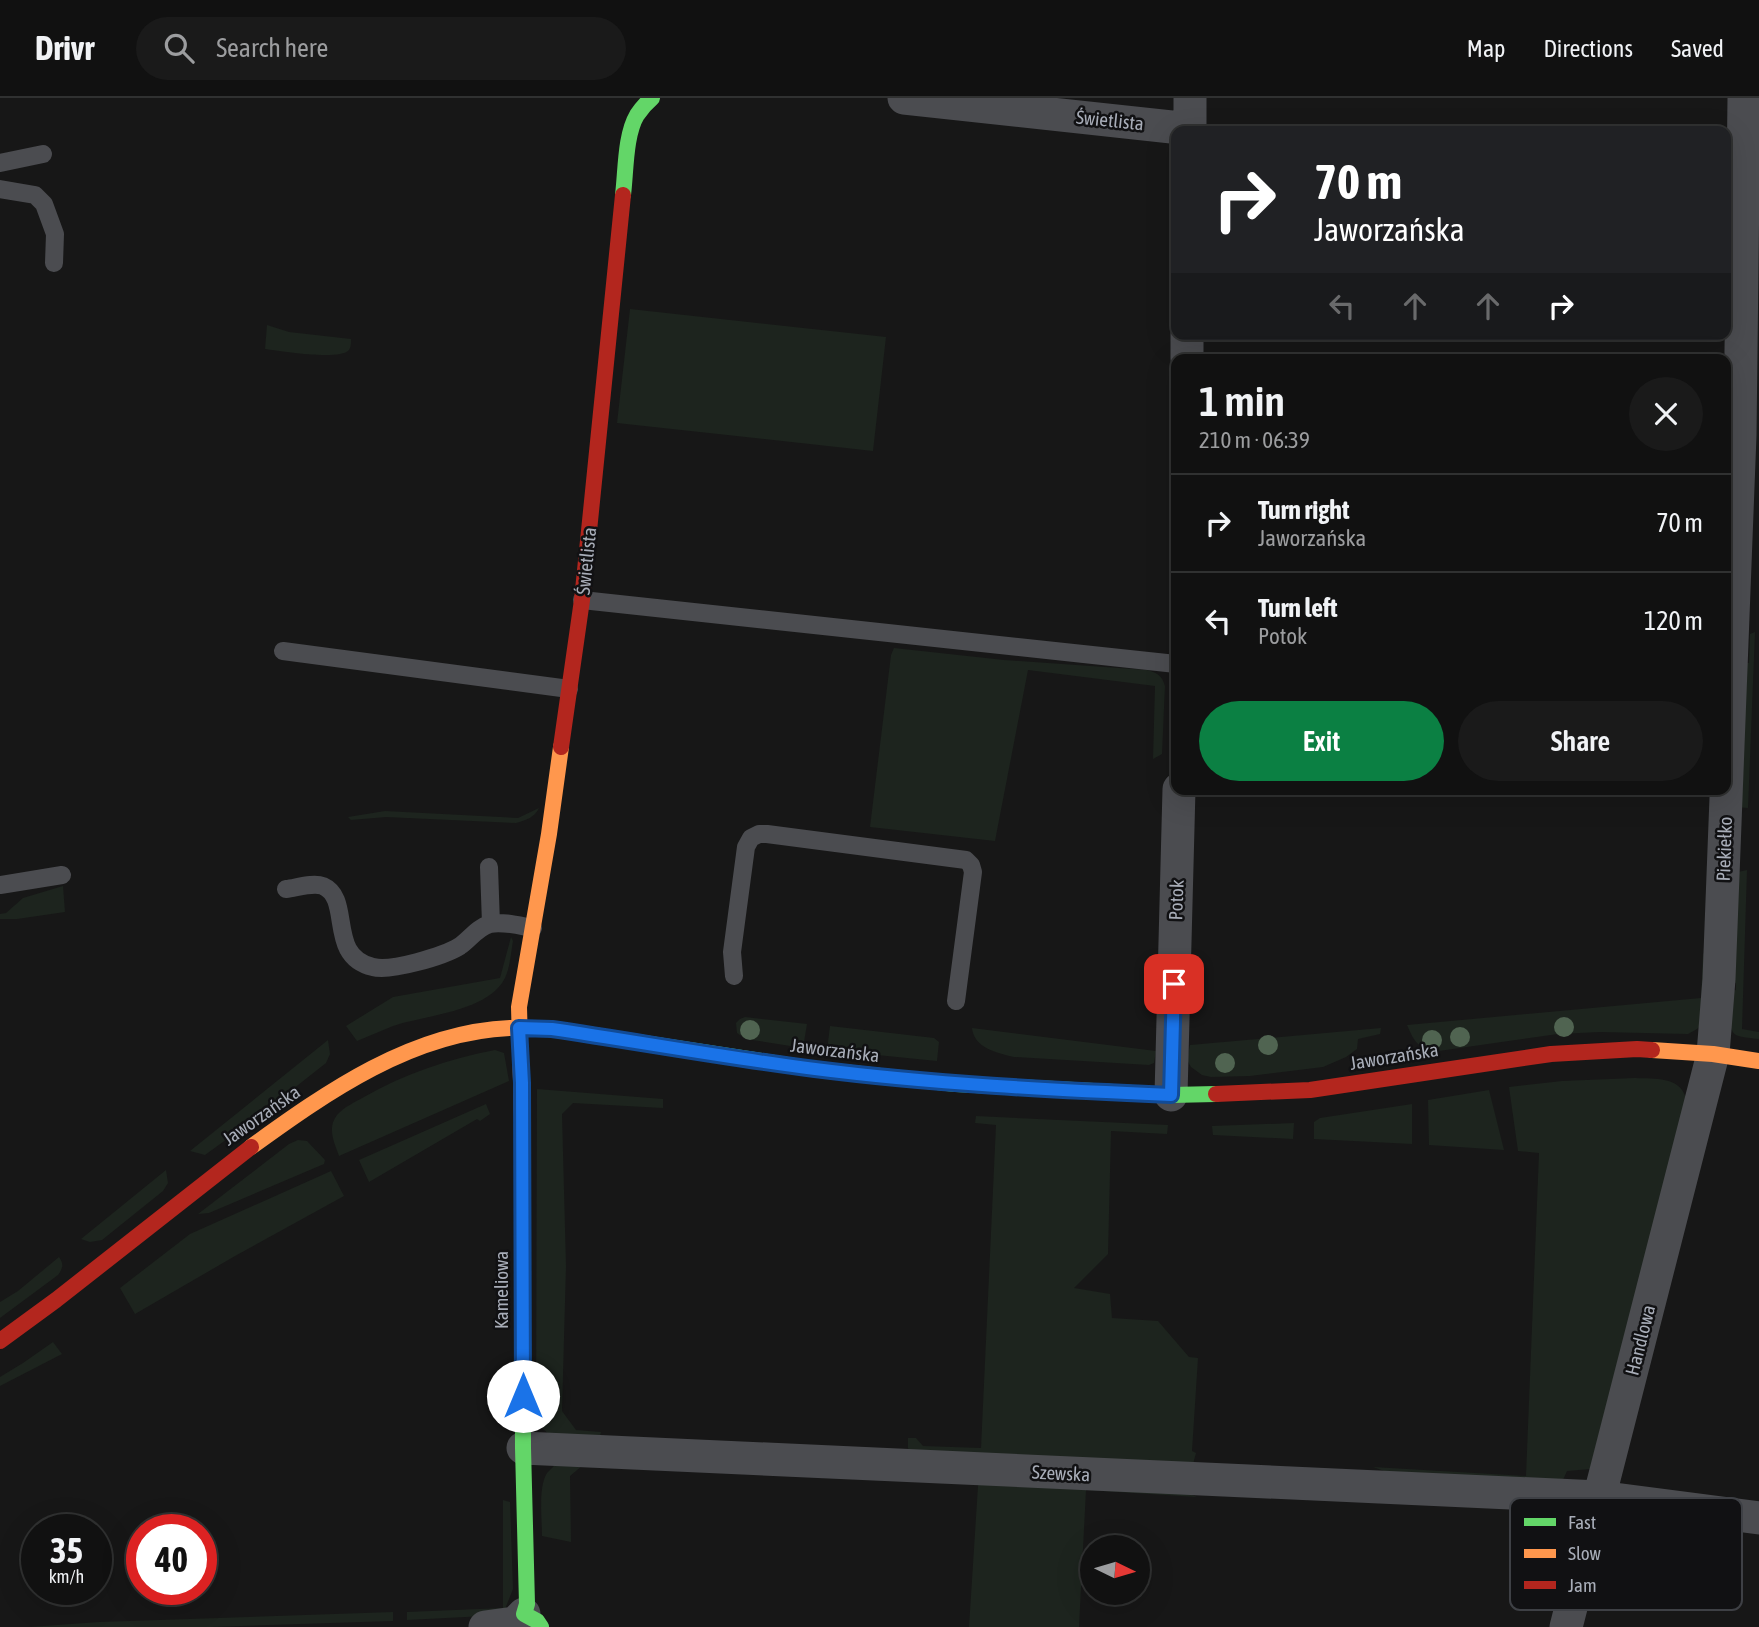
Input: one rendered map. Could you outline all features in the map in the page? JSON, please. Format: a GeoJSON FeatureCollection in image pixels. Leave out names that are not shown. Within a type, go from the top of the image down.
{"type":"FeatureCollection","features":[{"type":"Feature","properties":{"kind":"street","name":"Świetlista"},"geometry":{"type":"LineString","coordinates":[[519,1028],[519,1007],[550,834],[582,600],[629,140],[638,111],[652,98]]}},
{"type":"Feature","properties":{"kind":"street","name":"Świetlista"},"geometry":{"type":"LineString","coordinates":[[904,98],[1190,119]]}},
{"type":"Feature","properties":{"kind":"street","name":"Piekiełko"},"geometry":{"type":"LineString","coordinates":[[1731,668],[1751,206],[1744,98]]}},
{"type":"Feature","properties":{"kind":"street","name":"Potok"},"geometry":{"type":"LineString","coordinates":[[1171,1095],[1180,795]]}},
{"type":"Feature","properties":{"kind":"street","name":"Piekiełko"},"geometry":{"type":"LineString","coordinates":[[1713,1054],[1719,979],[1726,795]]}},
{"type":"Feature","properties":{"kind":"street","name":"Jaworzańska"},"geometry":{"type":"LineString","coordinates":[[0,1340],[26,1324],[289,1120],[357,1076],[392,1059],[468,1033],[519,1028],[552,1029],[802,1068],[876,1076],[956,1084],[1171,1095],[1310,1090],[1551,1054],[1637,1049],[1759,1060]]}},
{"type":"Feature","properties":{"kind":"street","name":"Kameliowa"},"geometry":{"type":"LineString","coordinates":[[519,1028],[522,1083],[523,1448],[527,1604],[533,1621]]}},
{"type":"Feature","properties":{"kind":"street","name":"Handlowa"},"geometry":{"type":"LineString","coordinates":[[1599,1497],[1713,1054]]}},
{"type":"Feature","properties":{"kind":"street","name":"Szewska"},"geometry":{"type":"LineString","coordinates":[[523,1448],[1607,1498]]}},
{"type":"Feature","properties":{"kind":"street","name":"Handlowa"},"geometry":{"type":"LineString","coordinates":[[1566,1627],[1570,1610]]}},
{"type":"Feature","properties":{"kind":"street"},"geometry":{"type":"LineString","coordinates":[[485,1627],[533,1621]]}},
{"type":"Feature","properties":{"kind":"lane"},"geometry":{"type":"LineString","coordinates":[[0,163],[43,154]]}},
{"type":"Feature","properties":{"kind":"lane"},"geometry":{"type":"LineString","coordinates":[[0,189],[35,195],[44,204],[55,234],[54,263]]}},
{"type":"Feature","properties":{"kind":"lane"},"geometry":{"type":"LineString","coordinates":[[582,600],[1171,663]]}},
{"type":"Feature","properties":{"kind":"lane"},"geometry":{"type":"LineString","coordinates":[[283,651],[569,690]]}},
{"type":"Feature","properties":{"kind":"lane"},"geometry":{"type":"LineString","coordinates":[[734,976],[732,952],[746,847],[751,838],[767,834],[966,860],[973,872],[956,1001]]}},
{"type":"Feature","properties":{"kind":"lane"},"geometry":{"type":"LineString","coordinates":[[489,867],[491,924]]}},
{"type":"Feature","properties":{"kind":"lane"},"geometry":{"type":"LineString","coordinates":[[0,885],[62,875]]}},
{"type":"Feature","properties":{"kind":"lane"},"geometry":{"type":"LineString","coordinates":[[286,889],[315,885],[332,894],[349,953],[374,968],[425,961],[444,954],[461,946],[476,932],[491,924],[514,924],[533,928]]}},
{"type":"Feature","properties":{"kind":"shaded area"},"geometry":{"type":"Polygon","coordinates":[[[630,309],[886,337],[873,451],[617,423],[630,309]]]}},
{"type":"Feature","properties":{"kind":"shaded area"},"geometry":{"type":"Polygon","coordinates":[[[267,325],[289,332],[351,339],[351,346],[349,350],[334,355],[265,349],[267,325]]]}},
{"type":"Feature","properties":{"kind":"shaded area"},"geometry":{"type":"Polygon","coordinates":[[[1755,632],[1748,808],[1737,807],[1741,663],[1749,663],[1750,634],[1755,632]]]}},
{"type":"Feature","properties":{"kind":"shaded area"},"geometry":{"type":"Polygon","coordinates":[[[894,648],[1154,672],[1161,677],[1165,686],[1162,754],[1153,759],[1155,686],[1028,670],[995,841],[870,827],[894,648]]]}},
{"type":"Feature","properties":{"kind":"shaded area"},"geometry":{"type":"Polygon","coordinates":[[[539,808],[526,820],[516,823],[386,817],[351,820],[348,817],[385,811],[518,818],[539,808]]]}},
{"type":"Feature","properties":{"kind":"shaded area"},"geometry":{"type":"Polygon","coordinates":[[[1747,870],[1742,1029],[1759,1032],[1759,1039],[1736,1035],[1733,1032],[1729,1008],[1730,991],[1736,990],[1736,983],[1730,984],[1734,873],[1747,870]]]}},
{"type":"Feature","properties":{"kind":"shaded area"},"geometry":{"type":"Polygon","coordinates":[[[63,886],[65,912],[0,919],[0,914],[6,913],[23,898],[63,886]]]}},
{"type":"Feature","properties":{"kind":"shaded area"},"geometry":{"type":"Polygon","coordinates":[[[511,937],[513,941],[505,978],[497,989],[485,998],[455,1011],[393,1026],[357,1041],[346,1026],[393,997],[500,978],[511,937]]]}},
{"type":"Feature","properties":{"kind":"shaded area"},"geometry":{"type":"Polygon","coordinates":[[[1703,953],[1707,956],[1703,1023],[1688,1034],[1558,1034],[1432,1052],[1416,1042],[1407,1025],[1701,998],[1703,953]]]}},
{"type":"Feature","properties":{"kind":"shaded area"},"geometry":{"type":"Polygon","coordinates":[[[745,1017],[807,1024],[803,1048],[746,1039],[737,1033],[736,1023],[745,1017]]]}},
{"type":"Feature","properties":{"kind":"shaded area"},"geometry":{"type":"Polygon","coordinates":[[[830,1026],[934,1038],[939,1042],[937,1061],[827,1050],[830,1026]]]}},
{"type":"Feature","properties":{"kind":"shaded area"},"geometry":{"type":"Polygon","coordinates":[[[972,1028],[1156,1051],[1154,1063],[1149,1065],[1014,1057],[982,1045],[972,1028]]]}},
{"type":"Feature","properties":{"kind":"shaded area"},"geometry":{"type":"Polygon","coordinates":[[[1381,1028],[1380,1034],[1358,1039],[1357,1049],[1346,1057],[1323,1067],[1250,1076],[1211,1077],[1202,1075],[1191,1067],[1187,1060],[1190,1045],[1381,1028]]]}},
{"type":"Feature","properties":{"kind":"shaded area"},"geometry":{"type":"Polygon","coordinates":[[[328,1040],[330,1054],[326,1063],[205,1155],[190,1151],[328,1040]]]}},
{"type":"Feature","properties":{"kind":"shaded area"},"geometry":{"type":"Polygon","coordinates":[[[495,1050],[504,1053],[509,1081],[339,1156],[332,1135],[332,1125],[337,1115],[346,1107],[412,1074],[444,1062],[495,1050]]]}},
{"type":"Feature","properties":{"kind":"shaded area"},"geometry":{"type":"Polygon","coordinates":[[[1635,1078],[1672,1082],[1683,1091],[1686,1098],[1590,1469],[1567,1471],[1562,1482],[1410,1480],[1373,1467],[1526,1476],[1539,1153],[1518,1151],[1509,1087],[1562,1081],[1635,1078]]]}},
{"type":"Feature","properties":{"kind":"shaded area"},"geometry":{"type":"Polygon","coordinates":[[[537,1089],[663,1099],[663,1108],[573,1103],[562,1114],[566,1266],[562,1411],[576,1430],[601,1432],[599,1440],[550,1435],[536,1423],[537,1089]]]}},
{"type":"Feature","properties":{"kind":"shaded area"},"geometry":{"type":"Polygon","coordinates":[[[1489,1090],[1504,1150],[1429,1145],[1428,1100],[1489,1090]]]}},
{"type":"Feature","properties":{"kind":"shaded area"},"geometry":{"type":"Polygon","coordinates":[[[486,1104],[490,1114],[480,1121],[477,1119],[369,1182],[359,1160],[486,1104]]]}},
{"type":"Feature","properties":{"kind":"shaded area"},"geometry":{"type":"Polygon","coordinates":[[[1412,1104],[1412,1144],[1314,1139],[1314,1122],[1320,1118],[1412,1104]]]}},
{"type":"Feature","properties":{"kind":"shaded area"},"geometry":{"type":"Polygon","coordinates":[[[976,1116],[1168,1125],[1167,1134],[1111,1131],[1108,1254],[1074,1288],[1110,1294],[1112,1318],[1158,1321],[1189,1357],[1198,1358],[1192,1451],[1196,1453],[1192,1468],[911,1455],[908,1438],[916,1438],[923,1446],[981,1448],[996,1125],[975,1123],[976,1116]]]}},
{"type":"Feature","properties":{"kind":"shaded area"},"geometry":{"type":"Polygon","coordinates":[[[1294,1123],[1293,1139],[1213,1135],[1212,1126],[1294,1123]]]}},
{"type":"Feature","properties":{"kind":"shaded area"},"geometry":{"type":"Polygon","coordinates":[[[298,1140],[307,1141],[325,1160],[324,1164],[209,1213],[198,1214],[289,1144],[298,1140]]]}},
{"type":"Feature","properties":{"kind":"shaded area"},"geometry":{"type":"Polygon","coordinates":[[[166,1170],[168,1183],[163,1191],[102,1240],[90,1242],[81,1239],[166,1170]]]}},
{"type":"Feature","properties":{"kind":"shaded area"},"geometry":{"type":"Polygon","coordinates":[[[331,1171],[344,1196],[135,1314],[120,1288],[190,1234],[331,1171]]]}},
{"type":"Feature","properties":{"kind":"shaded area"},"geometry":{"type":"Polygon","coordinates":[[[59,1257],[62,1266],[58,1275],[0,1318],[0,1302],[18,1291],[59,1257]]]}},
{"type":"Feature","properties":{"kind":"shaded area"},"geometry":{"type":"Polygon","coordinates":[[[53,1342],[62,1354],[0,1386],[0,1377],[53,1342]]]}},
{"type":"Feature","properties":{"kind":"shaded area"},"geometry":{"type":"Polygon","coordinates":[[[555,1465],[583,1465],[570,1476],[571,1542],[542,1536],[542,1486],[547,1473],[555,1465]]]}},
{"type":"Feature","properties":{"kind":"shaded area"},"geometry":{"type":"Polygon","coordinates":[[[980,1478],[1170,1487],[1197,1497],[1086,1490],[1084,1535],[1080,1535],[1079,1627],[969,1627],[980,1478]]]}},
{"type":"Feature","properties":{"kind":"shaded area"},"geometry":{"type":"Polygon","coordinates":[[[503,1500],[510,1502],[513,1589],[505,1609],[485,1616],[407,1620],[407,1612],[503,1608],[503,1500]]]}},
{"type":"Feature","properties":{"kind":"shaded area"},"geometry":{"type":"Polygon","coordinates":[[[393,1612],[393,1621],[211,1627],[29,1627],[99,1622],[393,1612]]]}},
{"type":"Feature","properties":{"kind":"traffic: fast"},"geometry":{"type":"LineString","coordinates":[[623,195],[630,133],[637,115],[652,98]]}},
{"type":"Feature","properties":{"kind":"traffic: fast"},"geometry":{"type":"LineString","coordinates":[[637,1042],[814,1069],[956,1084],[1171,1095],[1216,1094]]}},
{"type":"Feature","properties":{"kind":"traffic: fast"},"geometry":{"type":"LineString","coordinates":[[522,1117],[523,1448],[527,1604],[524,1614],[537,1621],[541,1627]]}},
{"type":"Feature","properties":{"kind":"traffic: slow"},"geometry":{"type":"LineString","coordinates":[[522,1117],[519,1007],[561,747]]}},
{"type":"Feature","properties":{"kind":"traffic: slow"},"geometry":{"type":"LineString","coordinates":[[251,1147],[372,1068],[439,1041],[474,1032],[526,1028],[637,1042]]}},
{"type":"Feature","properties":{"kind":"traffic: slow"},"geometry":{"type":"LineString","coordinates":[[1652,1050],[1713,1054],[1759,1061]]}},
{"type":"Feature","properties":{"kind":"traffic: jam"},"geometry":{"type":"LineString","coordinates":[[561,747],[582,600],[623,195]]}},
{"type":"Feature","properties":{"kind":"traffic: jam"},"geometry":{"type":"LineString","coordinates":[[1216,1094],[1310,1090],[1551,1054],[1652,1050]]}},
{"type":"Feature","properties":{"kind":"traffic: jam"},"geometry":{"type":"LineString","coordinates":[[0,1341],[251,1147]]}},
{"type":"Feature","properties":{"kind":"route"},"geometry":{"type":"LineString","coordinates":[[523,1396],[522,1083],[519,1028],[552,1029],[876,1076],[956,1084],[1171,1095],[1174,984]]}}]}
